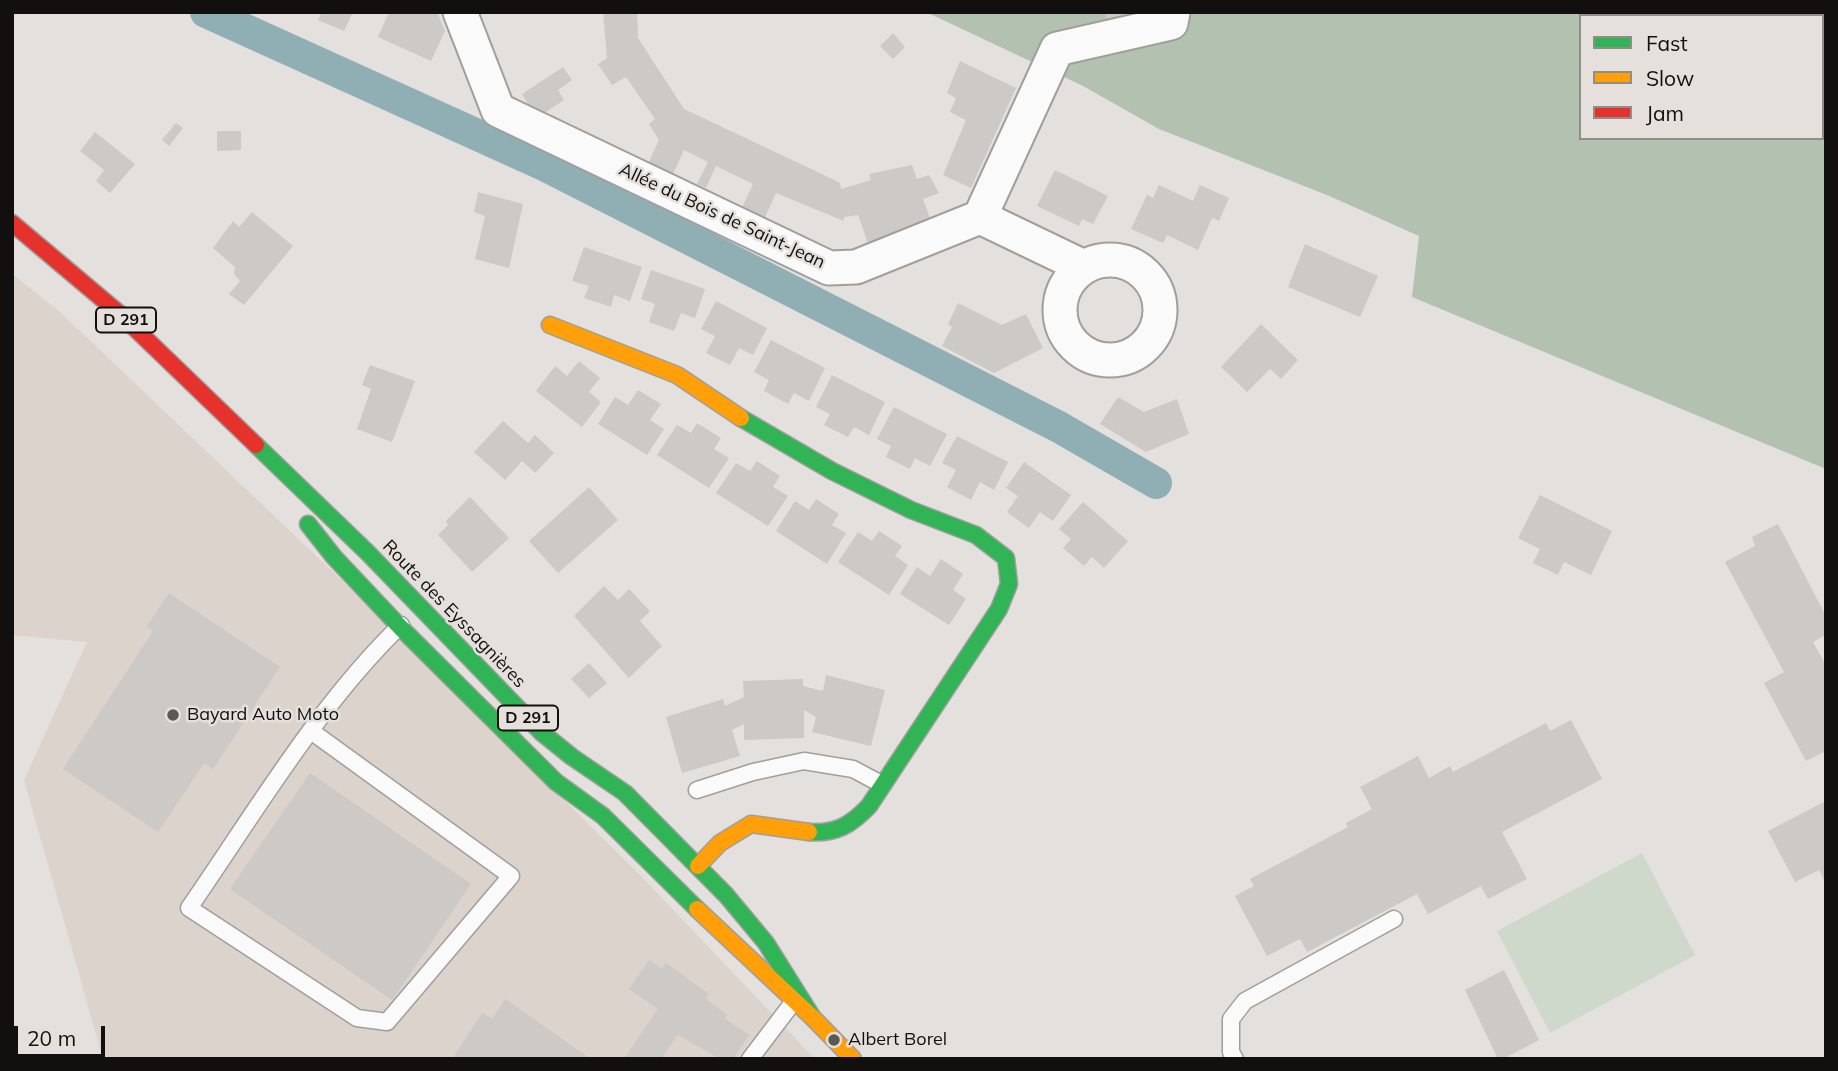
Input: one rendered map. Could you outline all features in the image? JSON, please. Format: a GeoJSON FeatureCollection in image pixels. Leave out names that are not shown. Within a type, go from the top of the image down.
{"type":"FeatureCollection","features":[{"type":"Feature","properties":{"kind":"main road","name":"Route des Eyssagnières"},"geometry":{"type":"LineString","coordinates":[[12,223],[120,314],[368,553],[541,732],[625,793],[726,895],[766,943],[813,1018]]}},
{"type":"Feature","properties":{"kind":"main road"},"geometry":{"type":"LineString","coordinates":[[550,324],[677,376],[755,428],[832,471],[911,510],[976,535],[1006,558],[1009,584],[999,609],[869,806],[852,824],[838,830],[808,832],[751,824],[720,843],[698,866]]}},
{"type":"Feature","properties":{"kind":"main road","name":"Route des Eyssagnières"},"geometry":{"type":"LineString","coordinates":[[233,424],[285,495]]}},
{"type":"Feature","properties":{"kind":"main road","name":"Route des Eyssagnières"},"geometry":{"type":"LineString","coordinates":[[300,515],[334,557],[400,627],[556,782],[603,816],[853,1059]]}},
{"type":"Feature","properties":{"kind":"street","name":"Allée du Bois de Saint-Jean"},"geometry":{"type":"LineString","coordinates":[[460,12],[498,110],[829,268],[856,267],[980,217]]}},
{"type":"Feature","properties":{"kind":"street"},"geometry":{"type":"LineString","coordinates":[[1084,267],[980,217],[1057,49],[1171,23],[1173,12]]}},
{"type":"Feature","properties":{"kind":"lane"},"geometry":{"type":"LineString","coordinates":[[400,627],[410,607],[409,596]]}},
{"type":"Feature","properties":{"kind":"lane"},"geometry":{"type":"LineString","coordinates":[[311,731],[511,876],[387,1021],[357,1018],[189,908],[311,731],[353,674],[407,621],[416,620],[422,624],[519,728],[541,732]]}},
{"type":"Feature","properties":{"kind":"lane"},"geometry":{"type":"LineString","coordinates":[[697,790],[753,772],[804,761],[853,769],[883,785]]}},
{"type":"Feature","properties":{"kind":"lane"},"geometry":{"type":"LineString","coordinates":[[1235,1059],[1231,1052],[1231,1018],[1245,1001],[1394,919]]}},
{"type":"Feature","properties":{"kind":"lane"},"geometry":{"type":"LineString","coordinates":[[750,1059],[794,1001]]}},
{"type":"Feature","properties":{"kind":"shaded area"},"geometry":{"type":"Polygon","coordinates":[[[12,274],[59,311],[352,590],[640,875],[815,1059],[103,1059],[24,780],[87,642],[12,635],[12,274]]]}},
{"type":"Feature","properties":{"kind":"shaded area"},"geometry":{"type":"Polygon","coordinates":[[[1642,853],[1695,955],[1550,1033],[1497,931],[1642,853]]]}},
{"type":"Feature","properties":{"kind":"green space"},"geometry":{"type":"Polygon","coordinates":[[[926,12],[1826,12],[1826,469],[1412,297],[1419,236],[1327,195],[1159,129],[1083,86],[926,12]]]}},
{"type":"Feature","properties":{"kind":"building"},"geometry":{"type":"Polygon","coordinates":[[[322,12],[353,12],[344,31],[318,20],[322,12]]]}},
{"type":"Feature","properties":{"kind":"building"},"geometry":{"type":"Polygon","coordinates":[[[389,12],[437,12],[445,31],[431,61],[378,37],[389,12]]]}},
{"type":"Feature","properties":{"kind":"building"},"geometry":{"type":"Polygon","coordinates":[[[603,12],[637,12],[638,38],[684,109],[840,183],[841,189],[871,180],[869,174],[912,165],[917,179],[929,175],[939,193],[923,199],[933,227],[870,249],[858,215],[844,217],[844,221],[776,193],[763,222],[740,212],[753,184],[716,166],[706,188],[697,184],[708,162],[684,150],[670,181],[645,170],[659,140],[649,124],[655,119],[626,77],[612,85],[598,64],[607,58],[603,12]]]}},
{"type":"Feature","properties":{"kind":"building"},"geometry":{"type":"Polygon","coordinates":[[[1105,12],[1133,12],[1132,19],[1107,21],[1105,12]]]}},
{"type":"Feature","properties":{"kind":"building"},"geometry":{"type":"Polygon","coordinates":[[[893,33],[905,47],[893,59],[880,46],[893,33]]]}},
{"type":"Feature","properties":{"kind":"building"},"geometry":{"type":"Polygon","coordinates":[[[960,61],[1016,88],[971,188],[943,175],[966,120],[950,112],[956,98],[947,93],[960,61]]]}},
{"type":"Feature","properties":{"kind":"building"},"geometry":{"type":"Polygon","coordinates":[[[563,67],[572,80],[558,90],[564,100],[537,118],[522,94],[563,67]]]}},
{"type":"Feature","properties":{"kind":"building"},"geometry":{"type":"Polygon","coordinates":[[[176,123],[183,128],[169,146],[162,140],[176,123]]]}},
{"type":"Feature","properties":{"kind":"building"},"geometry":{"type":"Polygon","coordinates":[[[217,131],[241,131],[241,150],[217,151],[217,131]]]}},
{"type":"Feature","properties":{"kind":"building"},"geometry":{"type":"Polygon","coordinates":[[[95,132],[135,164],[110,193],[96,181],[104,170],[80,151],[95,132]]]}},
{"type":"Feature","properties":{"kind":"building"},"geometry":{"type":"Polygon","coordinates":[[[1055,170],[1108,196],[1093,224],[1082,219],[1079,226],[1037,206],[1055,170]]]}},
{"type":"Feature","properties":{"kind":"building"},"geometry":{"type":"Polygon","coordinates":[[[1159,185],[1193,201],[1200,185],[1229,198],[1219,221],[1212,218],[1198,250],[1167,235],[1163,243],[1131,229],[1147,195],[1153,198],[1159,185]]]}},
{"type":"Feature","properties":{"kind":"building"},"geometry":{"type":"Polygon","coordinates":[[[478,192],[523,204],[509,268],[475,259],[485,216],[474,212],[478,192]]]}},
{"type":"Feature","properties":{"kind":"building"},"geometry":{"type":"Polygon","coordinates":[[[252,212],[293,246],[244,305],[229,294],[240,281],[234,274],[235,267],[213,248],[233,221],[239,227],[252,212]]]}},
{"type":"Feature","properties":{"kind":"building"},"geometry":{"type":"Polygon","coordinates":[[[1305,244],[1378,276],[1360,317],[1288,287],[1305,244]]]}},
{"type":"Feature","properties":{"kind":"building"},"geometry":{"type":"Polygon","coordinates":[[[584,247],[642,267],[630,301],[614,295],[611,307],[584,298],[589,286],[572,281],[584,247]]]}},
{"type":"Feature","properties":{"kind":"building"},"geometry":{"type":"Polygon","coordinates":[[[651,270],[705,289],[695,318],[681,313],[674,331],[649,322],[655,304],[641,299],[651,270]]]}},
{"type":"Feature","properties":{"kind":"building"},"geometry":{"type":"Polygon","coordinates":[[[716,301],[767,328],[753,355],[739,348],[730,365],[706,353],[715,336],[701,329],[716,301]]]}},
{"type":"Feature","properties":{"kind":"building"},"geometry":{"type":"Polygon","coordinates":[[[958,303],[1002,325],[1026,314],[1043,348],[994,373],[942,346],[952,327],[948,324],[958,303]]]}},
{"type":"Feature","properties":{"kind":"building"},"geometry":{"type":"Polygon","coordinates":[[[1261,324],[1298,360],[1281,379],[1270,369],[1247,392],[1221,367],[1261,324]]]}},
{"type":"Feature","properties":{"kind":"building"},"geometry":{"type":"Polygon","coordinates":[[[771,340],[825,368],[809,401],[794,393],[788,404],[764,391],[769,380],[754,372],[771,340]]]}},
{"type":"Feature","properties":{"kind":"building"},"geometry":{"type":"Polygon","coordinates":[[[579,361],[600,378],[589,392],[601,402],[582,427],[536,391],[555,366],[567,376],[579,361]]]}},
{"type":"Feature","properties":{"kind":"building"},"geometry":{"type":"Polygon","coordinates":[[[370,365],[415,381],[392,442],[357,429],[371,389],[362,385],[370,365]]]}},
{"type":"Feature","properties":{"kind":"building"},"geometry":{"type":"Polygon","coordinates":[[[832,375],[885,402],[869,435],[854,427],[848,437],[824,425],[830,414],[816,407],[832,375]]]}},
{"type":"Feature","properties":{"kind":"building"},"geometry":{"type":"Polygon","coordinates":[[[638,390],[661,404],[650,420],[664,429],[647,455],[598,424],[615,397],[628,405],[638,390]]]}},
{"type":"Feature","properties":{"kind":"building"},"geometry":{"type":"Polygon","coordinates":[[[1118,397],[1144,412],[1177,399],[1189,434],[1146,452],[1100,424],[1118,397]]]}},
{"type":"Feature","properties":{"kind":"building"},"geometry":{"type":"Polygon","coordinates":[[[894,407],[947,434],[930,466],[915,458],[910,469],[886,457],[891,446],[877,439],[894,407]]]}},
{"type":"Feature","properties":{"kind":"building"},"geometry":{"type":"Polygon","coordinates":[[[503,421],[528,443],[535,435],[554,453],[535,473],[522,461],[505,480],[474,452],[503,421]]]}},
{"type":"Feature","properties":{"kind":"building"},"geometry":{"type":"Polygon","coordinates":[[[697,423],[721,438],[714,449],[729,458],[709,488],[657,455],[677,425],[691,433],[697,423]]]}},
{"type":"Feature","properties":{"kind":"building"},"geometry":{"type":"Polygon","coordinates":[[[957,436],[1008,462],[994,490],[980,482],[971,500],[947,487],[956,470],[942,463],[957,436]]]}},
{"type":"Feature","properties":{"kind":"building"},"geometry":{"type":"Polygon","coordinates":[[[757,461],[780,476],[773,487],[788,496],[768,526],[716,493],[736,463],[750,471],[757,461]]]}},
{"type":"Feature","properties":{"kind":"building"},"geometry":{"type":"Polygon","coordinates":[[[1024,462],[1071,495],[1053,521],[1040,512],[1029,528],[1007,512],[1018,496],[1006,488],[1024,462]]]}},
{"type":"Feature","properties":{"kind":"building"},"geometry":{"type":"Polygon","coordinates":[[[589,487],[618,520],[558,573],[529,541],[589,487]]]}},
{"type":"Feature","properties":{"kind":"building"},"geometry":{"type":"Polygon","coordinates":[[[1540,495],[1612,531],[1591,575],[1564,562],[1558,575],[1533,563],[1540,549],[1518,538],[1540,495]]]}},
{"type":"Feature","properties":{"kind":"building"},"geometry":{"type":"Polygon","coordinates":[[[470,497],[509,538],[472,572],[438,535],[448,525],[446,521],[470,497]]]}},
{"type":"Feature","properties":{"kind":"building"},"geometry":{"type":"Polygon","coordinates":[[[816,499],[839,514],[832,525],[846,533],[827,564],[776,531],[795,501],[809,510],[816,499]]]}},
{"type":"Feature","properties":{"kind":"building"},"geometry":{"type":"Polygon","coordinates":[[[1083,502],[1128,541],[1104,568],[1092,557],[1084,566],[1063,548],[1071,539],[1059,529],[1083,502]]]}},
{"type":"Feature","properties":{"kind":"building"},"geometry":{"type":"Polygon","coordinates":[[[1778,524],[1826,616],[1826,635],[1813,642],[1826,666],[1826,751],[1806,761],[1764,683],[1784,672],[1725,562],[1755,546],[1752,537],[1778,524]]]}},
{"type":"Feature","properties":{"kind":"building"},"geometry":{"type":"Polygon","coordinates":[[[879,531],[902,546],[895,556],[908,565],[889,595],[838,562],[858,532],[872,541],[879,531]]]}},
{"type":"Feature","properties":{"kind":"building"},"geometry":{"type":"Polygon","coordinates":[[[941,559],[963,574],[953,590],[966,599],[949,625],[900,594],[917,567],[930,576],[941,559]]]}},
{"type":"Feature","properties":{"kind":"building"},"geometry":{"type":"Polygon","coordinates":[[[604,586],[618,600],[629,589],[650,611],[640,621],[662,646],[629,678],[574,616],[604,586]]]}},
{"type":"Feature","properties":{"kind":"building","name":"Bayard Auto Moto"},"geometry":{"type":"Polygon","coordinates":[[[169,593],[280,667],[213,769],[204,763],[158,832],[63,769],[153,631],[147,626],[169,593]]]}},
{"type":"Feature","properties":{"kind":"building"},"geometry":{"type":"Polygon","coordinates":[[[589,663],[607,683],[589,698],[571,679],[589,663]]]}},
{"type":"Feature","properties":{"kind":"building"},"geometry":{"type":"Polygon","coordinates":[[[826,675],[885,690],[871,746],[812,732],[816,717],[804,710],[804,738],[744,740],[744,724],[732,730],[740,756],[682,773],[666,717],[723,699],[725,706],[744,697],[743,681],[803,679],[803,686],[823,691],[826,675]]]}},
{"type":"Feature","properties":{"kind":"building"},"geometry":{"type":"Polygon","coordinates":[[[1571,720],[1602,779],[1502,832],[1527,879],[1488,899],[1481,886],[1428,914],[1417,894],[1307,952],[1300,939],[1267,956],[1235,896],[1254,886],[1250,879],[1348,827],[1346,823],[1372,809],[1360,787],[1418,756],[1429,778],[1450,766],[1453,772],[1546,723],[1550,731],[1571,720]]]}},
{"type":"Feature","properties":{"kind":"building"},"geometry":{"type":"Polygon","coordinates":[[[310,773],[471,884],[392,1000],[230,889],[310,773]]]}},
{"type":"Feature","properties":{"kind":"building"},"geometry":{"type":"Polygon","coordinates":[[[1826,801],[1826,884],[1819,870],[1795,882],[1768,831],[1826,801]]]}},
{"type":"Feature","properties":{"kind":"building"},"geometry":{"type":"Polygon","coordinates":[[[649,960],[662,969],[666,963],[709,994],[706,999],[727,1015],[725,1019],[749,1035],[733,1059],[720,1059],[678,1035],[661,1059],[624,1059],[658,1009],[629,989],[649,960]]]}},
{"type":"Feature","properties":{"kind":"building"},"geometry":{"type":"Polygon","coordinates":[[[1504,970],[1539,1040],[1503,1059],[1498,1059],[1465,990],[1504,970]]]}},
{"type":"Feature","properties":{"kind":"building"},"geometry":{"type":"Polygon","coordinates":[[[505,999],[591,1059],[452,1059],[482,1013],[492,1019],[505,999]]]}},
{"type":"Feature","properties":{"kind":"waterway"},"geometry":{"type":"LineString","coordinates":[[206,12],[546,166],[1059,427],[1156,483]]}},
{"type":"Feature","properties":{"kind":"traffic: fast"},"geometry":{"type":"LineString","coordinates":[[741,418],[832,471],[911,510],[976,535],[1006,558],[1009,584],[999,609],[869,806],[842,827],[809,832]]}},
{"type":"Feature","properties":{"kind":"traffic: fast"},"geometry":{"type":"LineString","coordinates":[[256,445],[368,553],[541,732],[625,793],[726,895],[766,943],[813,1018]]}},
{"type":"Feature","properties":{"kind":"traffic: fast"},"geometry":{"type":"LineString","coordinates":[[308,524],[334,557],[400,627],[556,782],[603,816],[697,909]]}},
{"type":"Feature","properties":{"kind":"traffic: slow"},"geometry":{"type":"LineString","coordinates":[[550,325],[677,375],[741,418]]}},
{"type":"Feature","properties":{"kind":"traffic: slow"},"geometry":{"type":"LineString","coordinates":[[698,866],[720,843],[751,824],[809,832]]}},
{"type":"Feature","properties":{"kind":"traffic: slow"},"geometry":{"type":"LineString","coordinates":[[697,909],[853,1059]]}},
{"type":"Feature","properties":{"kind":"traffic: jam"},"geometry":{"type":"LineString","coordinates":[[12,223],[120,314],[256,445]]}},
{"type":"Feature","properties":{"kind":"place","name":"Bayard Auto Moto"},"geometry":{"type":"Point","coordinates":[173,715]}},
{"type":"Feature","properties":{"kind":"place","name":"Albert Borel"},"geometry":{"type":"Point","coordinates":[834,1040]}}]}
